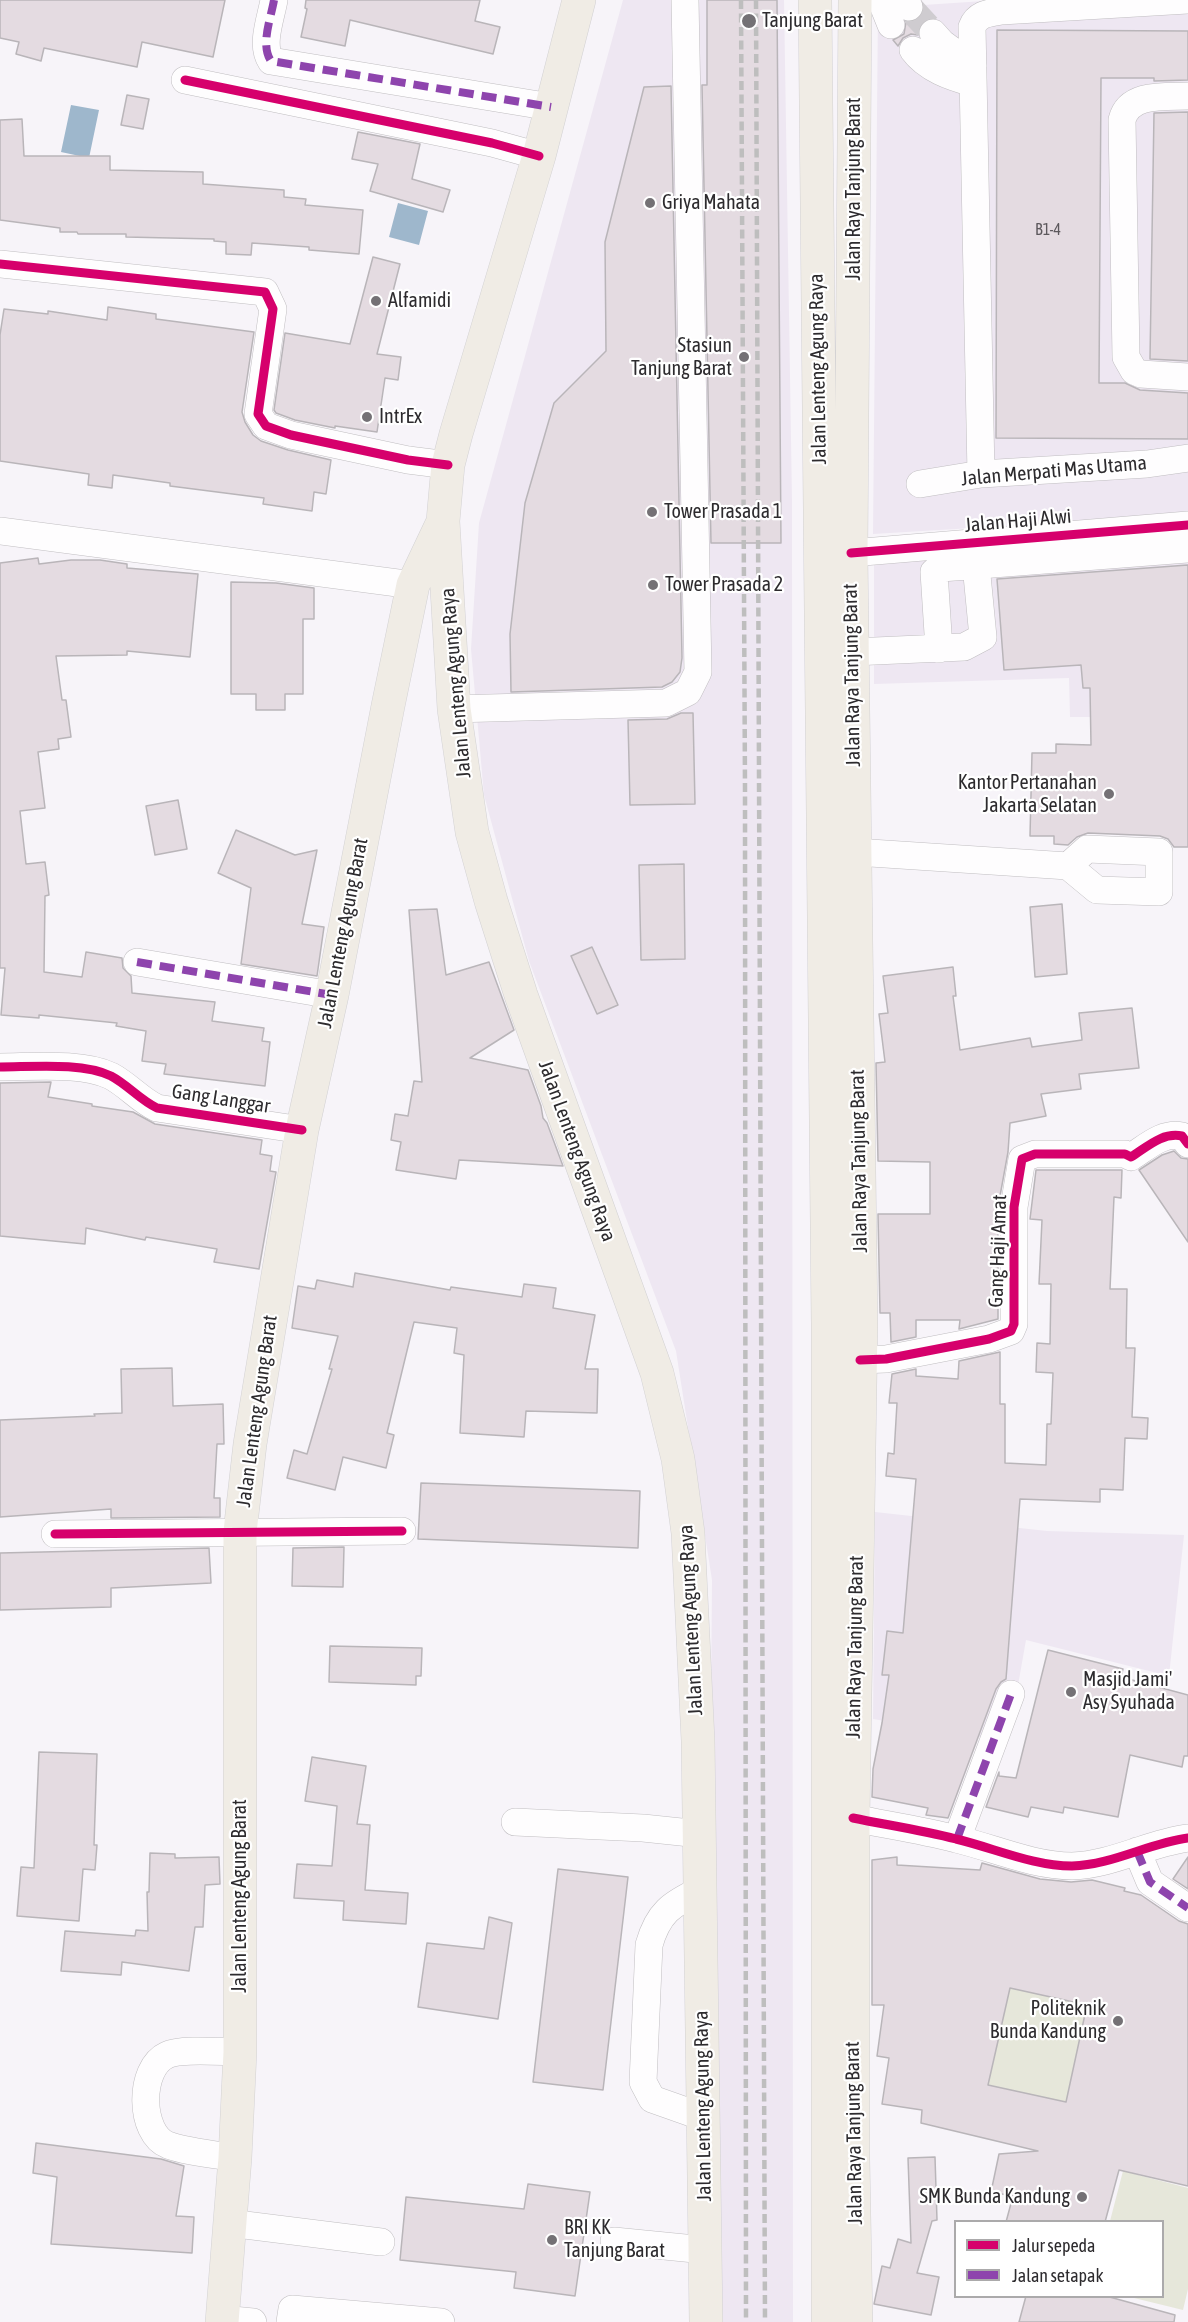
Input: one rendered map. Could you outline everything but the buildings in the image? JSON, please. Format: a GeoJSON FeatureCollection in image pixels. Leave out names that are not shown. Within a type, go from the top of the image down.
{"type":"FeatureCollection","features":[{"type":"Feature","properties":{"kind":"main road","name":"Jalan Lenteng Agung Raya"},"geometry":{"type":"LineString","coordinates":[[579,0],[539,156],[448,465],[443,520],[454,709],[472,832],[490,901],[521,995],[657,1373],[678,1459],[692,1584],[700,1834],[706,2322]]}},
{"type":"Feature","properties":{"kind":"main road","name":"Jalan Lenteng Agung Raya"},"geometry":{"type":"LineString","coordinates":[[815,0],[828,1323],[828,2322]]}},
{"type":"Feature","properties":{"kind":"main road","name":"Jalan Raya Tanjung Barat"},"geometry":{"type":"LineString","coordinates":[[855,0],[850,553],[861,1326],[853,1818],[853,2147],[856,2322]]}},
{"type":"Feature","properties":{"kind":"main road","name":"Jalan Lenteng Agung Barat"},"geometry":{"type":"LineString","coordinates":[[240,2321],[229,2223],[236,2158],[240,2052],[240,1532],[250,1444],[302,1130],[332,995],[414,585],[443,520]]}},
{"type":"Feature","properties":{"kind":"main road"},"geometry":{"type":"LineString","coordinates":[[828,1323],[861,1326]]}},
{"type":"Feature","properties":{"kind":"street"},"geometry":{"type":"LineString","coordinates":[[274,0],[266,42],[266,54],[271,61],[550,107]]}},
{"type":"Feature","properties":{"kind":"street"},"geometry":{"type":"LineString","coordinates":[[454,709],[666,704],[688,692],[699,672],[685,0]]}},
{"type":"Feature","properties":{"kind":"street"},"geometry":{"type":"LineString","coordinates":[[881,0],[902,11]]}},
{"type":"Feature","properties":{"kind":"street"},"geometry":{"type":"LineString","coordinates":[[981,474],[972,27],[974,21],[986,13],[1001,11],[1188,0]]}},
{"type":"Feature","properties":{"kind":"street"},"geometry":{"type":"LineString","coordinates":[[933,33],[955,53],[973,75]]}},
{"type":"Feature","properties":{"kind":"street"},"geometry":{"type":"LineString","coordinates":[[913,50],[918,57],[935,69],[955,78],[973,75]]}},
{"type":"Feature","properties":{"kind":"street"},"geometry":{"type":"LineString","coordinates":[[185,80],[492,143],[539,156]]}},
{"type":"Feature","properties":{"kind":"street"},"geometry":{"type":"LineString","coordinates":[[1188,96],[1153,97],[1138,101],[1124,112],[1122,120],[1126,357],[1134,370],[1141,374],[1188,377]]}},
{"type":"Feature","properties":{"kind":"street"},"geometry":{"type":"LineString","coordinates":[[0,264],[265,292],[273,309],[258,414],[266,426],[303,438],[408,460],[448,465]]}},
{"type":"Feature","properties":{"kind":"street","name":"Jalan Merpati Mas Utama"},"geometry":{"type":"LineString","coordinates":[[920,484],[981,474],[1147,464],[1188,458]]}},
{"type":"Feature","properties":{"kind":"street","name":"Jalan Haji Alwi"},"geometry":{"type":"LineString","coordinates":[[850,553],[1188,525]]}},
{"type":"Feature","properties":{"kind":"street"},"geometry":{"type":"LineString","coordinates":[[0,531],[414,585]]}},
{"type":"Feature","properties":{"kind":"street"},"geometry":{"type":"LineString","coordinates":[[939,649],[934,572],[947,567],[1188,549]]}},
{"type":"Feature","properties":{"kind":"street"},"geometry":{"type":"LineString","coordinates":[[853,652],[964,647],[983,637],[976,565]]}},
{"type":"Feature","properties":{"kind":"street"},"geometry":{"type":"LineString","coordinates":[[855,852],[1068,866]]}},
{"type":"Feature","properties":{"kind":"street"},"geometry":{"type":"LineString","coordinates":[[137,962],[332,995]]}},
{"type":"Feature","properties":{"kind":"street","name":"Gang Langgar"},"geometry":{"type":"LineString","coordinates":[[0,1067],[76,1068],[93,1071],[111,1076],[158,1108],[302,1130]]}},
{"type":"Feature","properties":{"kind":"street","name":"Gang Haji Amat"},"geometry":{"type":"LineString","coordinates":[[860,1360],[886,1359],[989,1339],[1011,1331],[1014,1324],[1014,1207],[1022,1159],[1035,1154],[1125,1154],[1131,1157],[1158,1139],[1172,1134],[1182,1136],[1188,1144]]}},
{"type":"Feature","properties":{"kind":"street"},"geometry":{"type":"LineString","coordinates":[[54,1534],[402,1531]]}},
{"type":"Feature","properties":{"kind":"street"},"geometry":{"type":"LineString","coordinates":[[957,1839],[1011,1694]]}},
{"type":"Feature","properties":{"kind":"street"},"geometry":{"type":"LineString","coordinates":[[853,1818],[957,1839],[1033,1861],[1072,1866],[1107,1861],[1172,1840],[1188,1838]]}},
{"type":"Feature","properties":{"kind":"street"},"geometry":{"type":"LineString","coordinates":[[514,1822],[643,1828],[700,1834]]}},
{"type":"Feature","properties":{"kind":"street"},"geometry":{"type":"LineString","coordinates":[[1137,1851],[1149,1882],[1188,1908]]}},
{"type":"Feature","properties":{"kind":"street"},"geometry":{"type":"LineString","coordinates":[[701,1890],[665,1911],[654,1928],[649,1945],[643,2082],[652,2099],[703,2117]]}},
{"type":"Feature","properties":{"kind":"street"},"geometry":{"type":"LineString","coordinates":[[236,2158],[167,2145],[153,2132],[146,2102],[146,2088],[156,2064],[168,2055],[190,2052],[240,2052]]}},
{"type":"Feature","properties":{"kind":"street"},"geometry":{"type":"LineString","coordinates":[[229,2223],[381,2242]]}},
{"type":"Feature","properties":{"kind":"street"},"geometry":{"type":"LineString","coordinates":[[614,2241],[705,2250]]}},
{"type":"Feature","properties":{"kind":"street"},"geometry":{"type":"LineString","coordinates":[[290,2322],[292,2309],[441,2322]]}},
{"type":"Feature","properties":{"kind":"shaded area"},"geometry":{"type":"Polygon","coordinates":[[[623,0],[784,0],[792,501],[793,2322],[706,2322],[712,1580],[676,1351],[529,961],[484,795],[471,649],[479,523],[623,0]]]}},
{"type":"Feature","properties":{"kind":"shaded area"},"geometry":{"type":"Polygon","coordinates":[[[999,0],[1188,0],[1188,515],[873,534],[878,8],[999,0]]]}},
{"type":"Feature","properties":{"kind":"shaded area"},"geometry":{"type":"Polygon","coordinates":[[[1188,536],[1188,717],[1070,717],[1069,678],[874,684],[874,560],[1188,536]]]}},
{"type":"Feature","properties":{"kind":"shaded area"},"geometry":{"type":"Polygon","coordinates":[[[875,1512],[1047,1531],[1184,1535],[1169,1676],[1026,1640],[1008,1742],[873,1719],[875,1512]]]}},
{"type":"Feature","properties":{"kind":"shaded area"},"geometry":{"type":"Polygon","coordinates":[[[1010,1988],[1087,2005],[1066,2102],[988,2085],[1010,1988]]]}},
{"type":"Feature","properties":{"kind":"shaded area"},"geometry":{"type":"Polygon","coordinates":[[[1123,2171],[1188,2188],[1188,2289],[1183,2310],[1134,2298],[1164,2298],[1164,2220],[1110,2220],[1123,2171]]]}},
{"type":"Feature","properties":{"kind":"water"},"geometry":{"type":"Polygon","coordinates":[[[71,105],[99,110],[89,158],[61,152],[71,105]]]}},
{"type":"Feature","properties":{"kind":"water"},"geometry":{"type":"Polygon","coordinates":[[[398,203],[428,211],[419,245],[389,237],[398,203]]]}},
{"type":"Feature","properties":{"kind":"tunnel"},"geometry":{"type":"LineString","coordinates":[[909,7],[933,33]]}},
{"type":"Feature","properties":{"kind":"railway"},"geometry":{"type":"LineString","coordinates":[[741,0],[745,787],[746,2322]]}},
{"type":"Feature","properties":{"kind":"railway"},"geometry":{"type":"LineString","coordinates":[[756,0],[765,2322]]}},
{"type":"Feature","properties":{"kind":"marked path"},"geometry":{"type":"LineString","coordinates":[[274,0],[266,39],[271,61],[551,107]]}},
{"type":"Feature","properties":{"kind":"marked path"},"geometry":{"type":"LineString","coordinates":[[137,962],[332,995]]}},
{"type":"Feature","properties":{"kind":"marked path"},"geometry":{"type":"LineString","coordinates":[[957,1839],[1011,1694]]}},
{"type":"Feature","properties":{"kind":"marked path"},"geometry":{"type":"LineString","coordinates":[[1137,1851],[1150,1882],[1188,1908]]}},
{"type":"Feature","properties":{"kind":"cycle path"},"geometry":{"type":"LineString","coordinates":[[185,80],[492,143],[539,156]]}},
{"type":"Feature","properties":{"kind":"cycle path"},"geometry":{"type":"LineString","coordinates":[[0,264],[265,292],[273,309],[258,414],[266,426],[291,435],[408,460],[448,465]]}},
{"type":"Feature","properties":{"kind":"cycle path"},"geometry":{"type":"LineString","coordinates":[[851,553],[1188,525]]}},
{"type":"Feature","properties":{"kind":"cycle path"},"geometry":{"type":"LineString","coordinates":[[0,1067],[57,1066],[86,1069],[111,1076],[157,1108],[302,1130]]}},
{"type":"Feature","properties":{"kind":"cycle path"},"geometry":{"type":"LineString","coordinates":[[860,1360],[886,1359],[989,1339],[1011,1331],[1014,1324],[1014,1207],[1022,1159],[1035,1154],[1125,1154],[1131,1157],[1155,1141],[1175,1135],[1182,1136],[1188,1144]]}},
{"type":"Feature","properties":{"kind":"cycle path"},"geometry":{"type":"LineString","coordinates":[[55,1534],[402,1531]]}},
{"type":"Feature","properties":{"kind":"cycle path"},"geometry":{"type":"LineString","coordinates":[[853,1818],[943,1836],[1028,1860],[1072,1866],[1102,1862],[1159,1844],[1188,1838]]}},
{"type":"Feature","properties":{"kind":"place","name":"Tanjung Barat"},"geometry":{"type":"Point","coordinates":[749,21]}},
{"type":"Feature","properties":{"kind":"place","name":"Griya Mahata"},"geometry":{"type":"Point","coordinates":[650,203]}},
{"type":"Feature","properties":{"kind":"place","name":"Alfamidi"},"geometry":{"type":"Point","coordinates":[376,301]}},
{"type":"Feature","properties":{"kind":"place","name":"Stasiun Tanjung Barat"},"geometry":{"type":"Point","coordinates":[744,357]}},
{"type":"Feature","properties":{"kind":"place","name":"IntrEx"},"geometry":{"type":"Point","coordinates":[367,417]}},
{"type":"Feature","properties":{"kind":"place","name":"Tower Prasada 1"},"geometry":{"type":"Point","coordinates":[652,512]}},
{"type":"Feature","properties":{"kind":"place","name":"Tower Prasada 2"},"geometry":{"type":"Point","coordinates":[653,585]}},
{"type":"Feature","properties":{"kind":"place","name":"Kantor Pertanahan Jakarta Selatan"},"geometry":{"type":"Point","coordinates":[1109,794]}},
{"type":"Feature","properties":{"kind":"place","name":"Masjid Jami' Asy Syuhada"},"geometry":{"type":"Point","coordinates":[1071,1692]}},
{"type":"Feature","properties":{"kind":"place","name":"Politeknik Bunda Kandung"},"geometry":{"type":"Point","coordinates":[1118,2021]}},
{"type":"Feature","properties":{"kind":"place","name":"SMK Bunda Kandung"},"geometry":{"type":"Point","coordinates":[1082,2197]}},
{"type":"Feature","properties":{"kind":"place","name":"BRI KK Tanjung Barat"},"geometry":{"type":"Point","coordinates":[552,2240]}}]}
